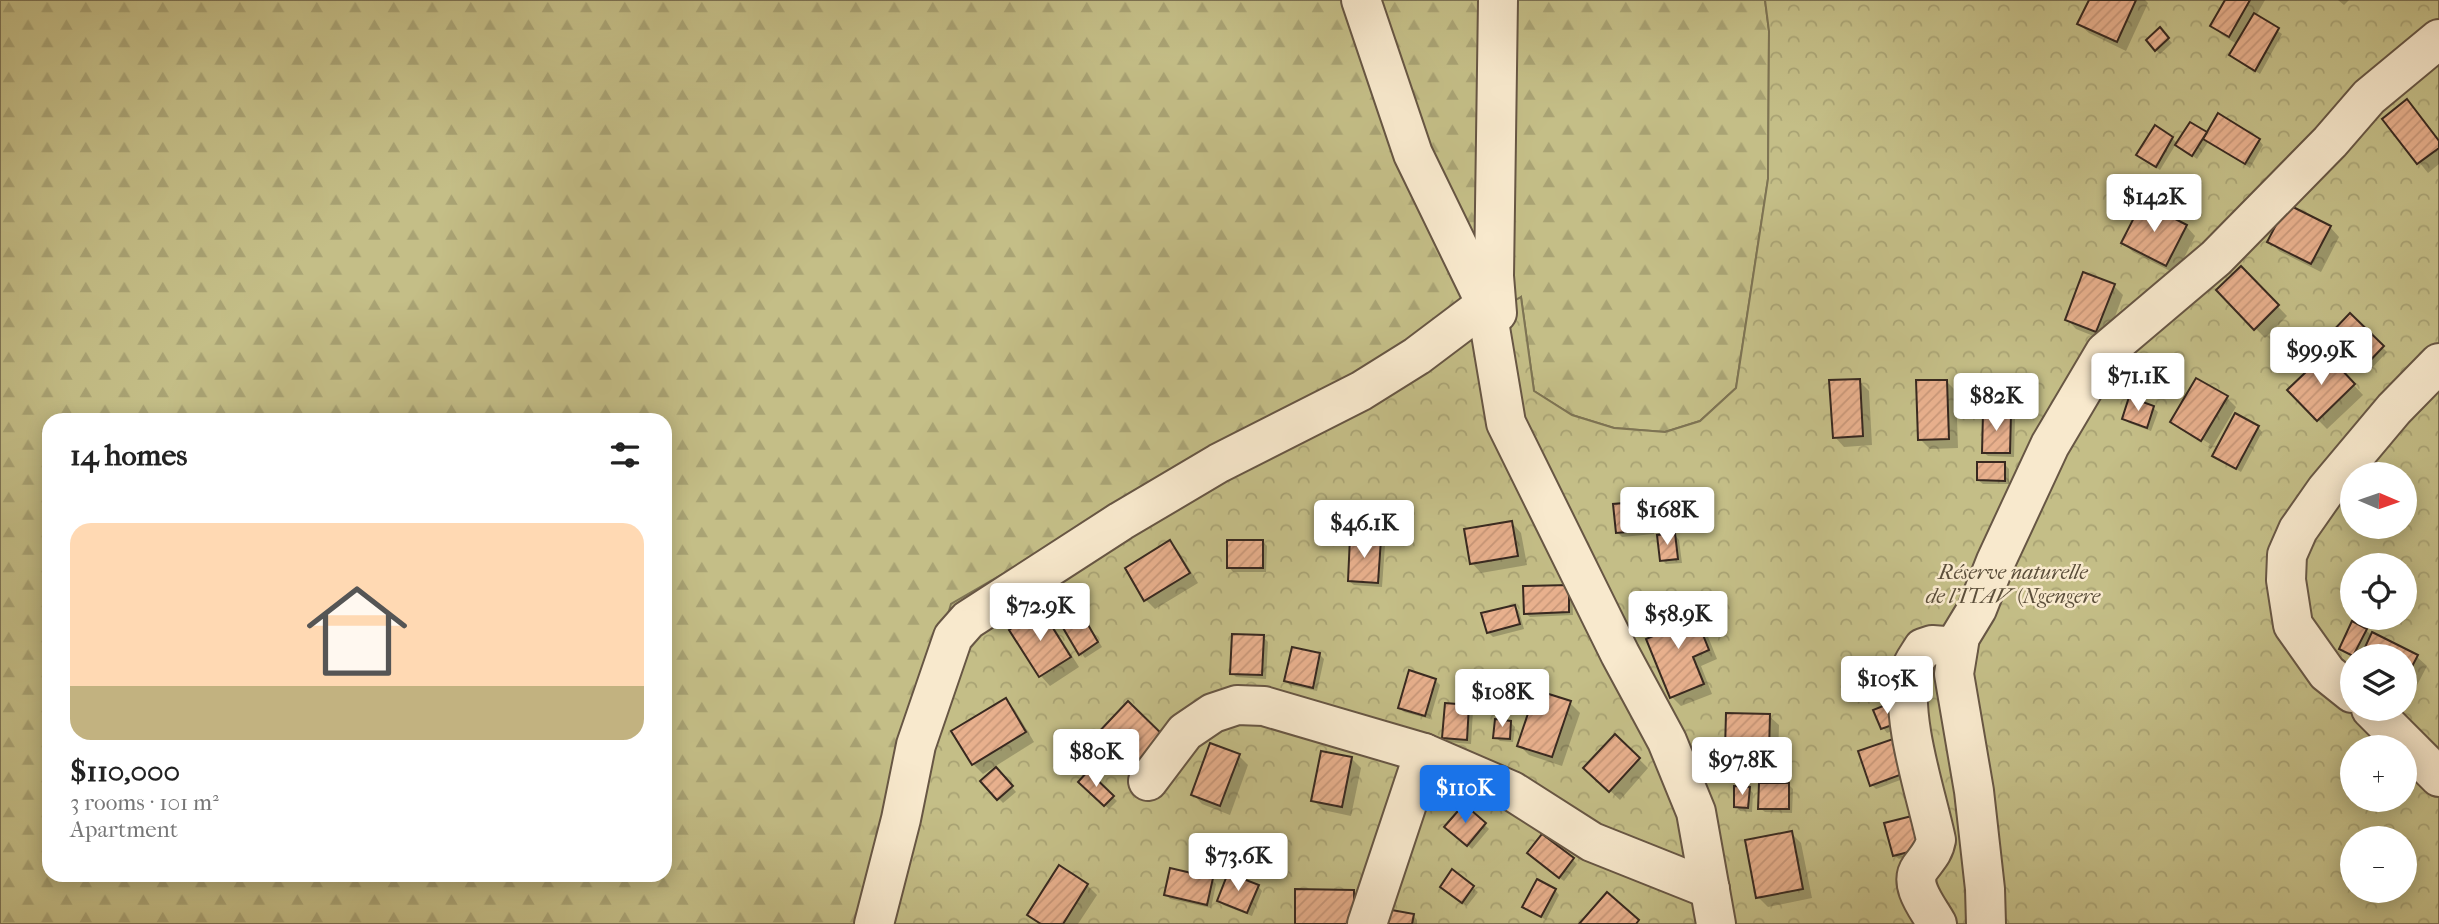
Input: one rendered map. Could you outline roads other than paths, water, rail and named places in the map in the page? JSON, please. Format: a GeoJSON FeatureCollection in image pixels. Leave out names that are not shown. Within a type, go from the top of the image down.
{"type":"FeatureCollection","features":[{"type":"Feature","properties":{"kind":"street"},"geometry":{"type":"LineString","coordinates":[[1361,0],[1413,154],[1486,304],[1506,423],[1620,654],[1667,741],[1696,813],[1713,906]]}},
{"type":"Feature","properties":{"kind":"street"},"geometry":{"type":"LineString","coordinates":[[1498,0],[1494,276],[1506,423]]}},
{"type":"Feature","properties":{"kind":"street"},"geometry":{"type":"LineString","coordinates":[[1986,924],[1985,889],[1974,791],[1954,674],[1960,637],[1978,610],[1996,561],[2050,444],[2105,352],[2216,257],[2330,142],[2369,97],[2439,39]]}},
{"type":"Feature","properties":{"kind":"street"},"geometry":{"type":"LineString","coordinates":[[874,924],[901,819],[916,745],[953,637],[968,620],[1121,521],[1219,463],[1361,391],[1417,356],[1486,304]]}},
{"type":"Feature","properties":{"kind":"street"},"geometry":{"type":"LineString","coordinates":[[2340,683],[2327,673],[2292,625],[2286,580],[2287,555],[2298,530],[2326,490],[2393,409],[2439,363]]}},
{"type":"Feature","properties":{"kind":"street"},"geometry":{"type":"LineString","coordinates":[[1937,924],[1916,885],[1917,872],[1935,849],[1936,840],[1908,714],[1908,688],[1910,669],[1923,648],[1932,645],[1958,647]]}},
{"type":"Feature","properties":{"kind":"street"},"geometry":{"type":"LineString","coordinates":[[1148,781],[1185,732],[1213,713],[1237,705],[1264,706],[1424,753],[1512,791],[1592,842],[1713,906]]}},
{"type":"Feature","properties":{"kind":"street"},"geometry":{"type":"LineString","coordinates":[[2383,721],[2439,777]]}},
{"type":"Feature","properties":{"kind":"street"},"geometry":{"type":"LineString","coordinates":[[1367,924],[1424,753]]}},
{"type":"Feature","properties":{"kind":"park label","name":"Réserve naturelle de l'ITAV (Ngengere"},"geometry":{"type":"Point","coordinates":[2013,584]}}]}
